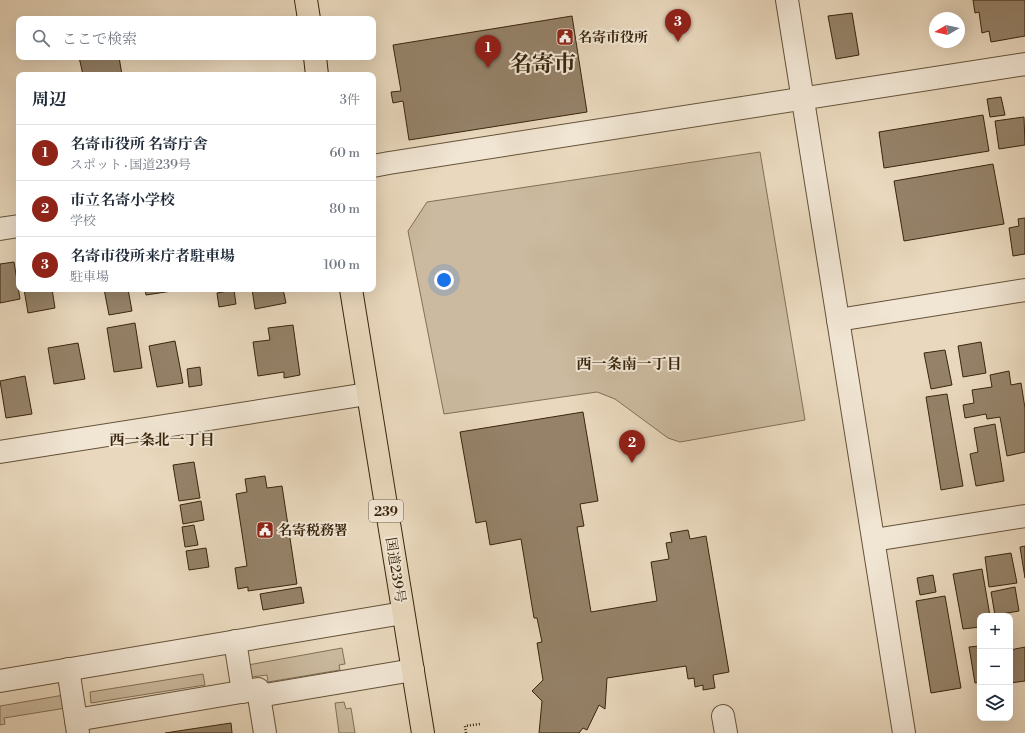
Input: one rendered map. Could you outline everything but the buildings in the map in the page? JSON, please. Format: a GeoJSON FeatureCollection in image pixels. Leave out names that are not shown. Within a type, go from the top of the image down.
{"type":"FeatureCollection","features":[{"type":"Feature","properties":{"kind":"highway"},"geometry":{"type":"LineString","coordinates":[[306,0],[309,16]]}},
{"type":"Feature","properties":{"kind":"highway"},"geometry":{"type":"LineString","coordinates":[[314,60],[316,72]]}},
{"type":"Feature","properties":{"kind":"highway","name":"国道239号"},"geometry":{"type":"LineString","coordinates":[[351,292],[423,733]]}},
{"type":"Feature","properties":{"kind":"street"},"geometry":{"type":"LineString","coordinates":[[787,0],[904,733]]}},
{"type":"Feature","properties":{"kind":"street"},"geometry":{"type":"LineString","coordinates":[[376,165],[1025,64]]}},
{"type":"Feature","properties":{"kind":"street"},"geometry":{"type":"LineString","coordinates":[[0,229],[16,226]]}},
{"type":"Feature","properties":{"kind":"street"},"geometry":{"type":"LineString","coordinates":[[838,320],[1025,290]]}},
{"type":"Feature","properties":{"kind":"street"},"geometry":{"type":"LineString","coordinates":[[0,452],[367,394]]}},
{"type":"Feature","properties":{"kind":"street"},"geometry":{"type":"LineString","coordinates":[[874,540],[1025,516]]}},
{"type":"Feature","properties":{"kind":"street"},"geometry":{"type":"LineString","coordinates":[[0,681],[403,612]]}},
{"type":"Feature","properties":{"kind":"street"},"geometry":{"type":"LineString","coordinates":[[235,641],[251,694],[265,733]]}},
{"type":"Feature","properties":{"kind":"street"},"geometry":{"type":"LineString","coordinates":[[68,669],[77,726],[251,694],[413,670]]}},
{"type":"Feature","properties":{"kind":"path"},"geometry":{"type":"LineString","coordinates":[[466,733],[465,726],[480,724]]}},
{"type":"Feature","properties":{"kind":"shaded area"},"geometry":{"type":"Polygon","coordinates":[[[760,152],[805,420],[680,442],[668,438],[615,399],[597,392],[444,414],[408,231],[427,202],[760,152]]]}},
{"type":"Feature","properties":{"kind":"shaded area"},"geometry":{"type":"Polygon","coordinates":[[[342,648],[345,664],[339,665],[340,670],[268,682],[267,675],[251,677],[248,665],[342,648]]]}},
{"type":"Feature","properties":{"kind":"shaded area"},"geometry":{"type":"Polygon","coordinates":[[[203,674],[205,685],[91,703],[90,692],[203,674]]]}},
{"type":"Feature","properties":{"kind":"shaded area"},"geometry":{"type":"Polygon","coordinates":[[[64,695],[66,708],[4,718],[5,724],[0,725],[0,706],[64,695]]]}},
{"type":"Feature","properties":{"kind":"shaded area"},"geometry":{"type":"Polygon","coordinates":[[[344,702],[346,709],[351,708],[355,733],[339,733],[335,703],[344,702]]]}},
{"type":"Feature","properties":{"kind":"place","name":"名寄市役所"},"geometry":{"type":"Point","coordinates":[565,37]}},
{"type":"Feature","properties":{"kind":"place","name":"名寄市役所来庁者駐車場"},"geometry":{"type":"Point","coordinates":[678,42]}},
{"type":"Feature","properties":{"kind":"place","name":"名寄市役所 名寄庁舎"},"geometry":{"type":"Point","coordinates":[488,68]}},
{"type":"Feature","properties":{"kind":"place","name":"市立名寄小学校"},"geometry":{"type":"Point","coordinates":[632,463]}},
{"type":"Feature","properties":{"kind":"place","name":"名寄税務署"},"geometry":{"type":"Point","coordinates":[265,530]}},
{"type":"Feature","properties":{"kind":"district","name":"名寄市"},"geometry":{"type":"Point","coordinates":[543,63]}},
{"type":"Feature","properties":{"kind":"district","name":"西一条南一丁目"},"geometry":{"type":"Point","coordinates":[629,364]}},
{"type":"Feature","properties":{"kind":"district","name":"西一条北一丁目"},"geometry":{"type":"Point","coordinates":[162,440]}}]}
